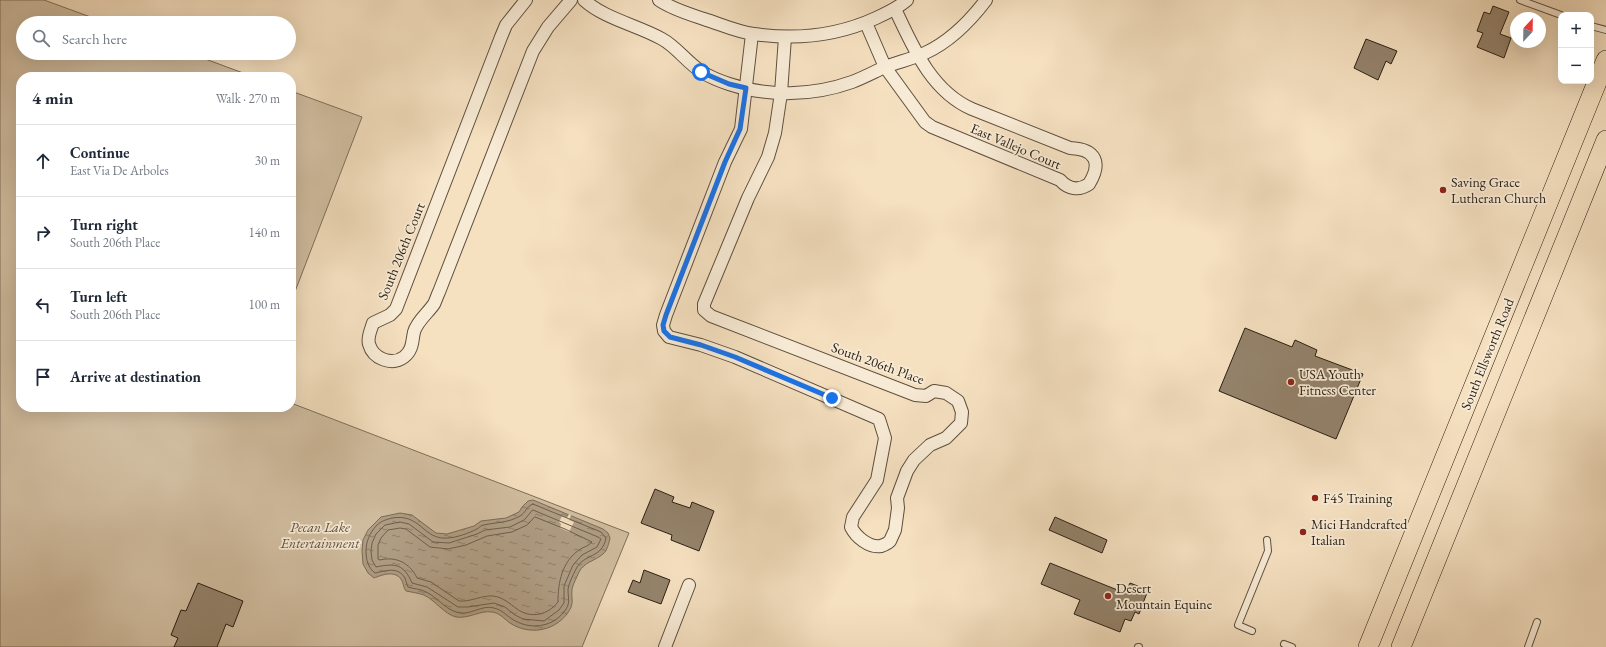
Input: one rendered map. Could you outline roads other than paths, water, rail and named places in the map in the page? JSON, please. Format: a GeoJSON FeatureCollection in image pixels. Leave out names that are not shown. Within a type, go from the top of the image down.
{"type":"FeatureCollection","features":[{"type":"Feature","properties":{"kind":"main road","name":"South Ellsworth Road"},"geometry":{"type":"LineString","coordinates":[[1368,647],[1606,60]]}},
{"type":"Feature","properties":{"kind":"main road"},"geometry":{"type":"LineString","coordinates":[[1401,647],[1606,140]]}},
{"type":"Feature","properties":{"kind":"main road"},"geometry":{"type":"LineString","coordinates":[[1454,435],[1463,439],[1483,443]]}},
{"type":"Feature","properties":{"kind":"street","name":"South 206th Court"},"geometry":{"type":"LineString","coordinates":[[526,0],[506,25],[396,309],[390,315],[373,323],[369,334],[369,344],[379,358],[387,361],[397,361],[410,351],[414,340],[414,331],[434,303],[439,292],[533,51],[548,27],[571,0]]}},
{"type":"Feature","properties":{"kind":"street"},"geometry":{"type":"LineString","coordinates":[[584,0],[594,9],[663,39],[701,72],[729,84],[781,93],[830,89],[853,82],[885,67],[927,52],[955,33],[976,13],[986,0]]}},
{"type":"Feature","properties":{"kind":"street"},"geometry":{"type":"LineString","coordinates":[[659,0],[687,13],[752,34],[785,37],[824,35],[845,30],[895,9],[907,0]]}},
{"type":"Feature","properties":{"kind":"street","name":"East Vallejo Court"},"geometry":{"type":"LineString","coordinates":[[866,22],[885,67],[925,122],[932,127],[1060,180],[1070,188],[1081,188],[1089,184],[1096,167],[1096,161],[1090,152],[1070,148],[958,103],[952,98],[932,76],[917,56],[895,9]]}},
{"type":"Feature","properties":{"kind":"street"},"geometry":{"type":"LineString","coordinates":[[746,88],[752,34]]}},
{"type":"Feature","properties":{"kind":"street"},"geometry":{"type":"LineString","coordinates":[[781,93],[785,37]]}},
{"type":"Feature","properties":{"kind":"street","name":"South 206th Place"},"geometry":{"type":"LineString","coordinates":[[746,88],[740,129],[725,162],[666,315],[663,325],[664,331],[670,337],[701,345],[735,357],[879,419],[885,438],[877,480],[852,517],[851,527],[860,539],[880,546],[890,541],[894,530],[898,508],[897,498],[907,471],[914,460],[930,445],[946,438],[961,423],[962,412],[958,401],[946,393],[934,391],[926,396],[915,395],[711,316],[704,310],[704,304],[748,198],[768,157],[775,133],[781,93]]}},
{"type":"Feature","properties":{"kind":"street"},"geometry":{"type":"LineString","coordinates":[[664,647],[689,586]]}},
{"type":"Feature","properties":{"kind":"lane"},"geometry":{"type":"LineString","coordinates":[[1520,0],[1558,14]]}},
{"type":"Feature","properties":{"kind":"lane"},"geometry":{"type":"LineString","coordinates":[[1594,27],[1606,30]]}},
{"type":"Feature","properties":{"kind":"lane"},"geometry":{"type":"LineString","coordinates":[[1252,631],[1238,625],[1268,551],[1267,540]]}},
{"type":"Feature","properties":{"kind":"lane"},"geometry":{"type":"LineString","coordinates":[[1528,647],[1537,622]]}},
{"type":"Feature","properties":{"kind":"lane"},"geometry":{"type":"LineString","coordinates":[[1284,644],[1292,647]]}},
{"type":"Feature","properties":{"kind":"water"},"geometry":{"type":"Polygon","coordinates":[[[533,500],[603,529],[608,533],[610,538],[608,547],[604,553],[584,566],[579,572],[573,587],[572,604],[567,614],[555,625],[548,628],[532,630],[517,627],[500,615],[492,612],[483,612],[465,617],[456,617],[447,613],[424,595],[406,591],[401,579],[398,576],[388,574],[374,578],[368,573],[363,564],[363,540],[368,530],[381,517],[400,513],[412,515],[436,533],[447,534],[474,526],[481,521],[506,518],[519,512],[528,501],[533,500]]]}},
{"type":"Feature","properties":{"kind":"place","name":"Saving Grace Lutheran Church"},"geometry":{"type":"Point","coordinates":[1443,190]}},
{"type":"Feature","properties":{"kind":"place","name":"USA Youth Fitness Center"},"geometry":{"type":"Point","coordinates":[1291,382]}},
{"type":"Feature","properties":{"kind":"place","name":"F45 Training"},"geometry":{"type":"Point","coordinates":[1315,498]}},
{"type":"Feature","properties":{"kind":"place","name":"Mici Handcrafted Italian"},"geometry":{"type":"Point","coordinates":[1303,532]}},
{"type":"Feature","properties":{"kind":"place","name":"Desert Mountain Equine"},"geometry":{"type":"Point","coordinates":[1108,596]}},
{"type":"Feature","properties":{"kind":"park label","name":"Pecan Lake Entertainment"},"geometry":{"type":"Point","coordinates":[320,536]}}]}
